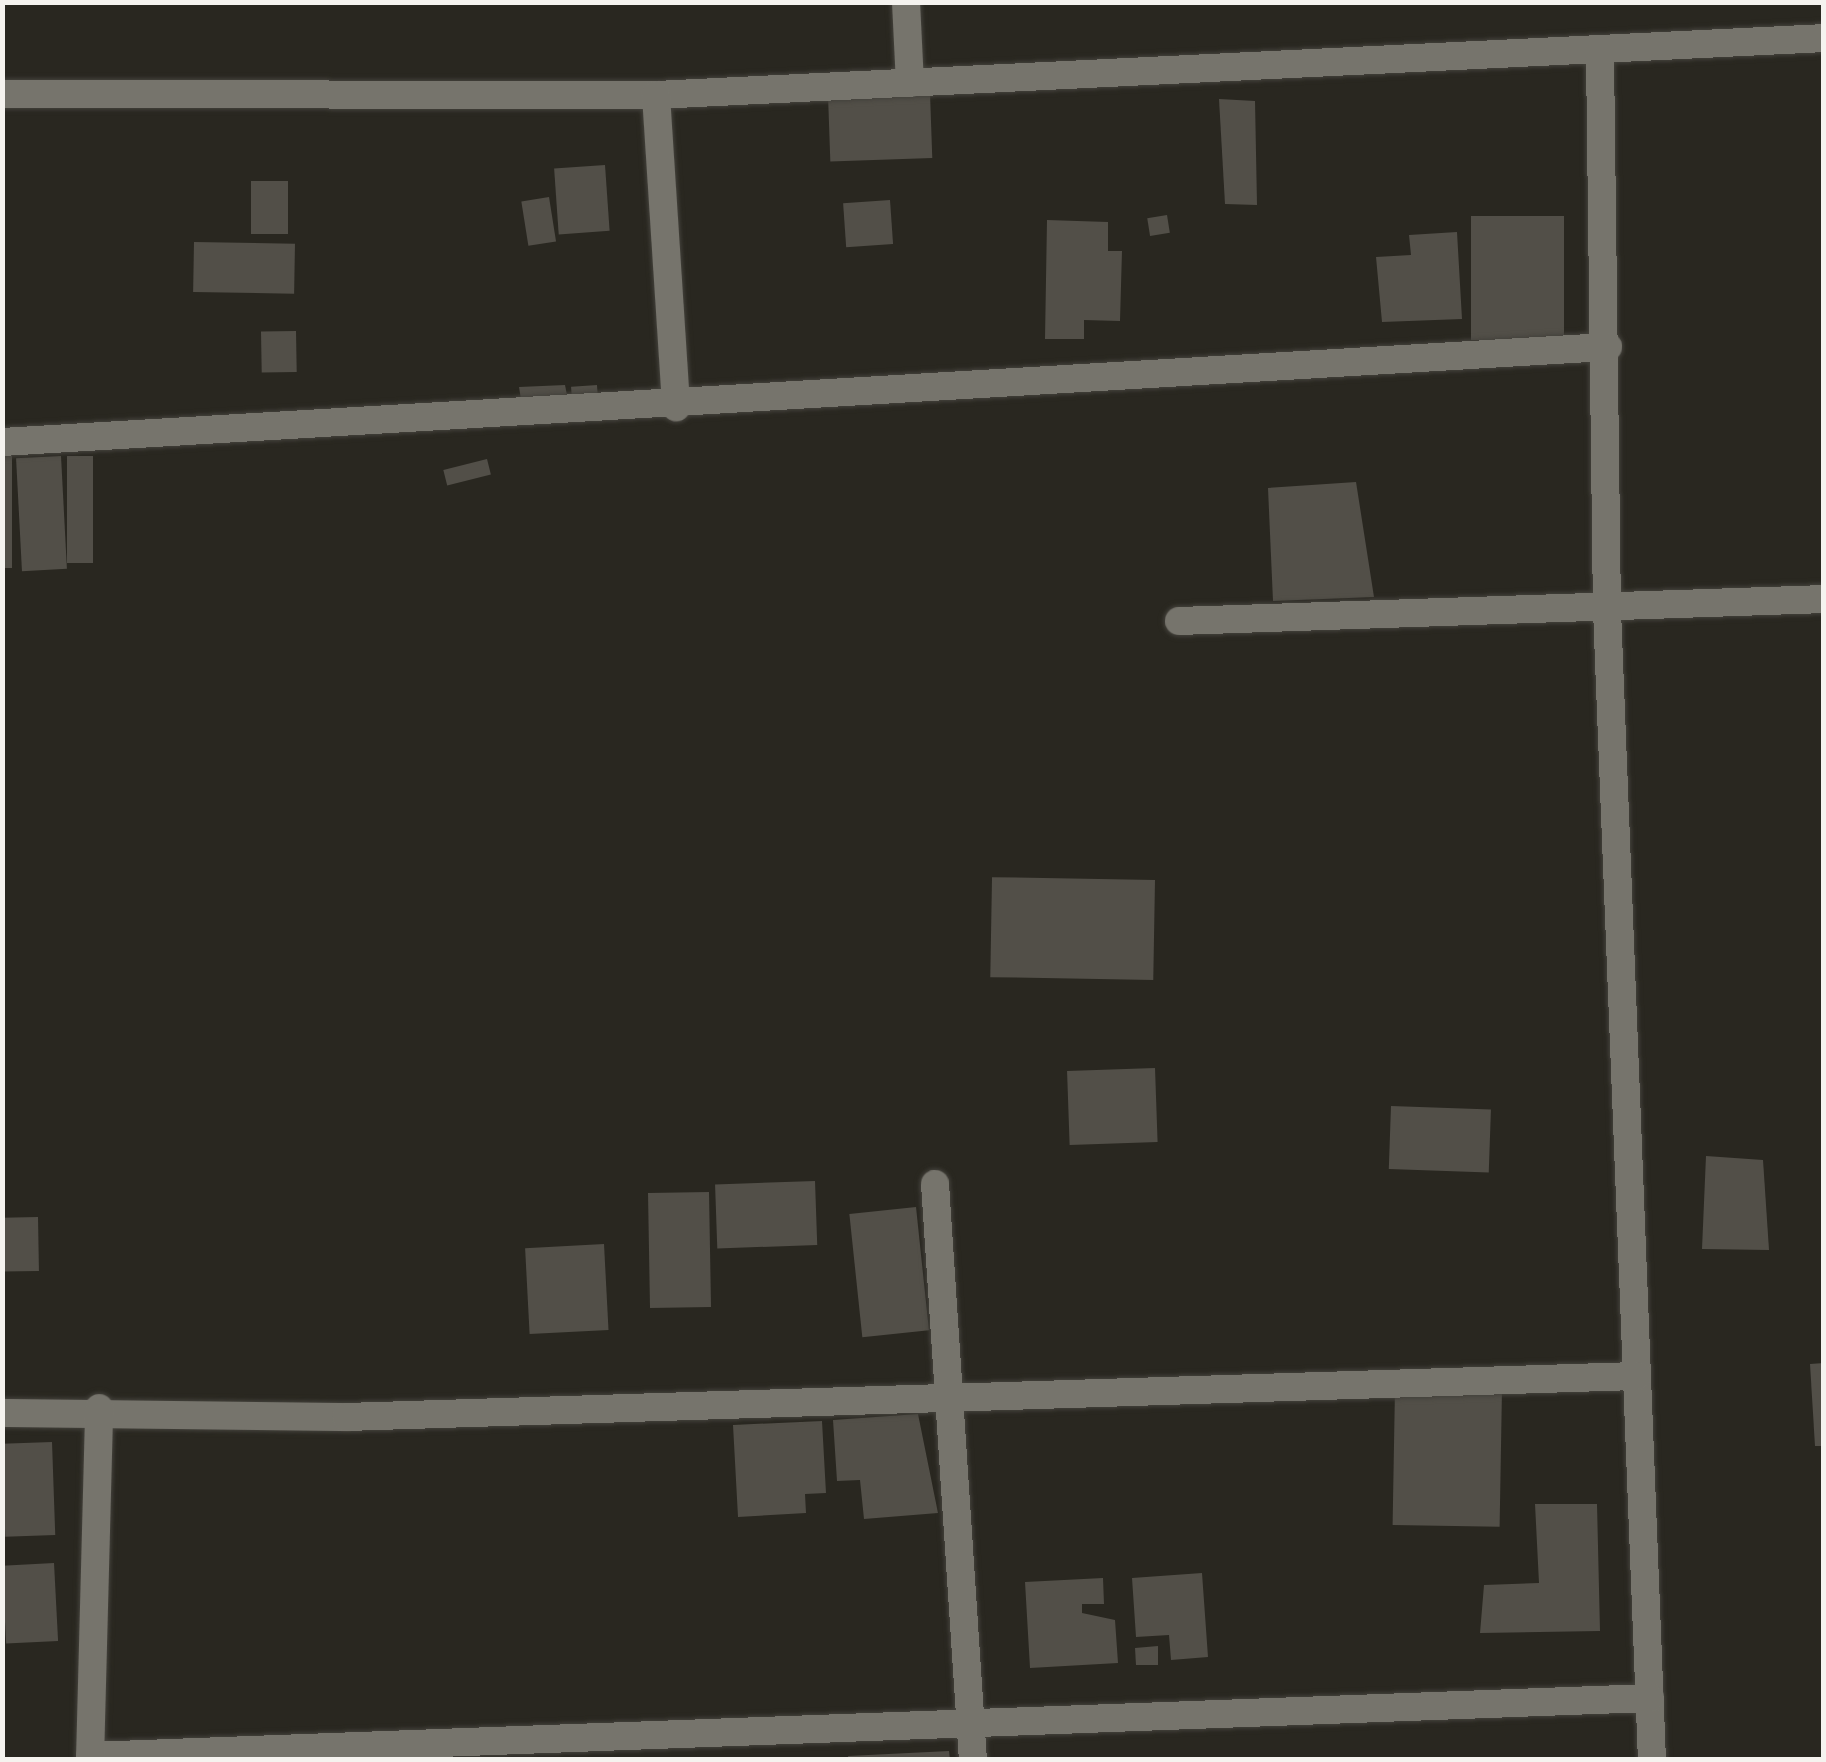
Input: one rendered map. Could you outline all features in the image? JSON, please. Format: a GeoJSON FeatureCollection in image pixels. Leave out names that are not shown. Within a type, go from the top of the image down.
{"type":"FeatureCollection","features":[{"type":"Feature","properties":{"kind":"street"},"geometry":{"type":"LineString","coordinates":[[906,2],[910,83]]}},
{"type":"Feature","properties":{"kind":"street"},"geometry":{"type":"LineString","coordinates":[[2,94],[656,95],[1600,55],[1824,38]]}},
{"type":"Feature","properties":{"kind":"street"},"geometry":{"type":"LineString","coordinates":[[1600,55],[1608,347],[1607,610],[1652,1760]]}},
{"type":"Feature","properties":{"kind":"street"},"geometry":{"type":"LineString","coordinates":[[656,95],[676,407]]}},
{"type":"Feature","properties":{"kind":"street"},"geometry":{"type":"LineString","coordinates":[[2,442],[676,407],[1608,347]]}},
{"type":"Feature","properties":{"kind":"street"},"geometry":{"type":"LineString","coordinates":[[1178,620],[1607,610],[1824,599]]}},
{"type":"Feature","properties":{"kind":"street"},"geometry":{"type":"LineString","coordinates":[[935,1184],[973,1760]]}},
{"type":"Feature","properties":{"kind":"street"},"geometry":{"type":"LineString","coordinates":[[2,1413],[98,1408],[346,1416],[1637,1376]]}},
{"type":"Feature","properties":{"kind":"street"},"geometry":{"type":"LineString","coordinates":[[98,1408],[90,1758],[971,1728],[1650,1698]]}},
{"type":"Feature","properties":{"kind":"building"},"geometry":{"type":"Polygon","coordinates":[[[930,93],[932,158],[830,162],[828,97],[930,93]]]}},
{"type":"Feature","properties":{"kind":"building"},"geometry":{"type":"Polygon","coordinates":[[[1219,99],[1255,101],[1257,205],[1225,204],[1219,99]]]}},
{"type":"Feature","properties":{"kind":"building"},"geometry":{"type":"Polygon","coordinates":[[[605,165],[610,231],[559,234],[554,169],[605,165]]]}},
{"type":"Feature","properties":{"kind":"building"},"geometry":{"type":"Polygon","coordinates":[[[251,181],[288,181],[288,234],[251,234],[251,181]]]}},
{"type":"Feature","properties":{"kind":"building"},"geometry":{"type":"Polygon","coordinates":[[[549,197],[556,241],[528,246],[521,201],[549,197]]]}},
{"type":"Feature","properties":{"kind":"building"},"geometry":{"type":"Polygon","coordinates":[[[890,200],[893,244],[846,247],[843,203],[890,200]]]}},
{"type":"Feature","properties":{"kind":"building"},"geometry":{"type":"Polygon","coordinates":[[[1167,215],[1170,233],[1150,236],[1147,218],[1167,215]]]}},
{"type":"Feature","properties":{"kind":"building"},"geometry":{"type":"Polygon","coordinates":[[[1471,216],[1564,216],[1564,340],[1471,340],[1471,216]]]}},
{"type":"Feature","properties":{"kind":"building"},"geometry":{"type":"Polygon","coordinates":[[[1047,220],[1108,222],[1108,251],[1122,251],[1120,321],[1084,320],[1084,339],[1045,339],[1047,220]]]}},
{"type":"Feature","properties":{"kind":"building"},"geometry":{"type":"Polygon","coordinates":[[[1457,232],[1462,319],[1382,322],[1376,257],[1411,255],[1409,235],[1457,232]]]}},
{"type":"Feature","properties":{"kind":"building"},"geometry":{"type":"Polygon","coordinates":[[[194,242],[295,244],[294,294],[193,292],[194,242]]]}},
{"type":"Feature","properties":{"kind":"building"},"geometry":{"type":"Polygon","coordinates":[[[296,331],[297,372],[262,373],[261,332],[296,331]]]}},
{"type":"Feature","properties":{"kind":"building"},"geometry":{"type":"Polygon","coordinates":[[[565,385],[569,405],[522,406],[519,387],[565,385]]]}},
{"type":"Feature","properties":{"kind":"building"},"geometry":{"type":"Polygon","coordinates":[[[597,385],[598,401],[572,403],[571,387],[597,385]]]}},
{"type":"Feature","properties":{"kind":"building"},"geometry":{"type":"Polygon","coordinates":[[[2,455],[12,455],[12,568],[2,568],[2,455]]]}},
{"type":"Feature","properties":{"kind":"building"},"geometry":{"type":"Polygon","coordinates":[[[61,456],[67,569],[22,571],[16,458],[61,456]]]}},
{"type":"Feature","properties":{"kind":"building"},"geometry":{"type":"Polygon","coordinates":[[[67,456],[93,456],[93,563],[67,563],[67,456]]]}},
{"type":"Feature","properties":{"kind":"building"},"geometry":{"type":"Polygon","coordinates":[[[487,459],[491,475],[447,485],[443,470],[487,459]]]}},
{"type":"Feature","properties":{"kind":"building"},"geometry":{"type":"Polygon","coordinates":[[[1356,482],[1374,597],[1273,601],[1268,488],[1356,482]]]}},
{"type":"Feature","properties":{"kind":"building"},"geometry":{"type":"Polygon","coordinates":[[[992,877],[1155,880],[1153,980],[990,977],[992,877]]]}},
{"type":"Feature","properties":{"kind":"building"},"geometry":{"type":"Polygon","coordinates":[[[1155,1068],[1158,1142],[1070,1145],[1067,1071],[1155,1068]]]}},
{"type":"Feature","properties":{"kind":"building"},"geometry":{"type":"Polygon","coordinates":[[[1391,1106],[1491,1109],[1489,1172],[1389,1169],[1391,1106]]]}},
{"type":"Feature","properties":{"kind":"building"},"geometry":{"type":"Polygon","coordinates":[[[1706,1156],[1763,1160],[1769,1250],[1702,1249],[1706,1156]]]}},
{"type":"Feature","properties":{"kind":"building"},"geometry":{"type":"Polygon","coordinates":[[[815,1181],[817,1245],[717,1248],[715,1184],[815,1181]]]}},
{"type":"Feature","properties":{"kind":"building"},"geometry":{"type":"Polygon","coordinates":[[[709,1192],[711,1307],[650,1308],[648,1193],[709,1192]]]}},
{"type":"Feature","properties":{"kind":"building"},"geometry":{"type":"Polygon","coordinates":[[[916,1207],[929,1330],[862,1337],[849,1214],[916,1207]]]}},
{"type":"Feature","properties":{"kind":"building"},"geometry":{"type":"Polygon","coordinates":[[[38,1217],[39,1271],[3,1272],[2,1218],[38,1217]]]}},
{"type":"Feature","properties":{"kind":"building"},"geometry":{"type":"Polygon","coordinates":[[[604,1244],[609,1330],[530,1334],[525,1248],[604,1244]]]}},
{"type":"Feature","properties":{"kind":"building"},"geometry":{"type":"Polygon","coordinates":[[[1824,1363],[1824,1446],[1815,1446],[1810,1364],[1824,1363]]]}},
{"type":"Feature","properties":{"kind":"building"},"geometry":{"type":"Polygon","coordinates":[[[1395,1388],[1502,1390],[1500,1527],[1393,1525],[1395,1388]]]}},
{"type":"Feature","properties":{"kind":"building"},"geometry":{"type":"Polygon","coordinates":[[[918,1414],[938,1513],[864,1519],[860,1480],[837,1481],[833,1420],[918,1414]]]}},
{"type":"Feature","properties":{"kind":"building"},"geometry":{"type":"Polygon","coordinates":[[[822,1421],[826,1493],[805,1494],[806,1513],[738,1517],[733,1425],[822,1421]]]}},
{"type":"Feature","properties":{"kind":"building"},"geometry":{"type":"Polygon","coordinates":[[[52,1442],[55,1535],[5,1537],[2,1444],[52,1442]]]}},
{"type":"Feature","properties":{"kind":"building"},"geometry":{"type":"Polygon","coordinates":[[[1535,1504],[1597,1504],[1600,1631],[1480,1633],[1484,1585],[1539,1583],[1535,1504]]]}},
{"type":"Feature","properties":{"kind":"building"},"geometry":{"type":"Polygon","coordinates":[[[54,1563],[58,1641],[6,1644],[2,1566],[54,1563]]]}},
{"type":"Feature","properties":{"kind":"building"},"geometry":{"type":"Polygon","coordinates":[[[1202,1573],[1208,1657],[1171,1660],[1169,1635],[1136,1637],[1132,1578],[1202,1573]]]}},
{"type":"Feature","properties":{"kind":"building"},"geometry":{"type":"Polygon","coordinates":[[[1103,1578],[1104,1604],[1082,1604],[1082,1613],[1115,1620],[1118,1663],[1030,1668],[1025,1582],[1103,1578]]]}},
{"type":"Feature","properties":{"kind":"building"},"geometry":{"type":"Polygon","coordinates":[[[1158,1646],[1158,1665],[1136,1665],[1135,1648],[1158,1646]]]}},
{"type":"Feature","properties":{"kind":"building"},"geometry":{"type":"Polygon","coordinates":[[[949,1751],[950,1760],[849,1760],[848,1756],[949,1751]]]}}]}
